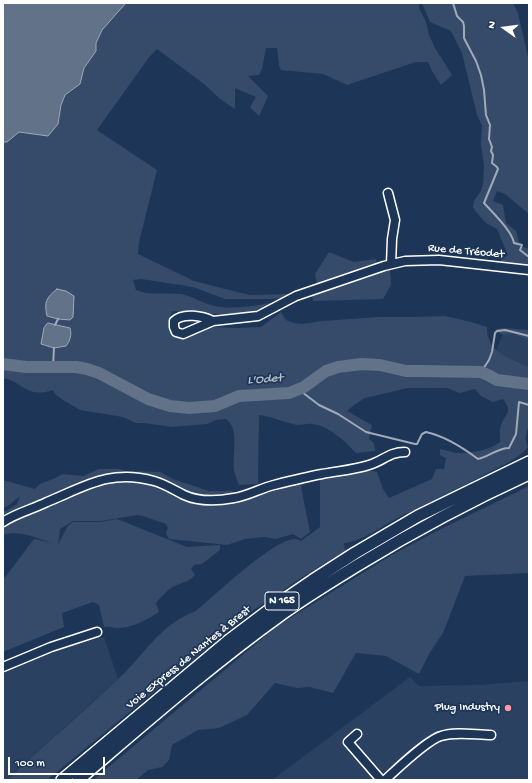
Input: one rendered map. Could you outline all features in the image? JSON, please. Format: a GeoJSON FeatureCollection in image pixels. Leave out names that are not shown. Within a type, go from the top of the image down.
{"type":"FeatureCollection","features":[{"type":"Feature","properties":{"kind":"highway","name":"Voie Express de Nantes à Brest"},"geometry":{"type":"LineString","coordinates":[[62,780],[228,641],[306,584],[418,516],[529,462]]}},
{"type":"Feature","properties":{"kind":"highway","name":"Voie Express de Nantes à Brest"},"geometry":{"type":"LineString","coordinates":[[78,780],[224,658],[313,592],[422,527],[481,496],[529,474]]}},
{"type":"Feature","properties":{"kind":"street"},"geometry":{"type":"LineString","coordinates":[[388,193],[395,220],[391,264]]}},
{"type":"Feature","properties":{"kind":"street","name":"Rue de Tréodet"},"geometry":{"type":"LineString","coordinates":[[213,320],[258,316],[296,296],[391,264],[419,260],[439,260],[529,270]]}},
{"type":"Feature","properties":{"kind":"street"},"geometry":{"type":"LineString","coordinates":[[3,522],[15,515],[92,482],[115,477],[134,477],[154,481],[187,496],[198,499],[214,500],[241,497],[272,485],[369,465],[391,454],[406,452]]}},
{"type":"Feature","properties":{"kind":"street"},"geometry":{"type":"LineString","coordinates":[[3,667],[51,647],[97,632]]}},
{"type":"Feature","properties":{"kind":"street"},"geometry":{"type":"LineString","coordinates":[[357,734],[348,742],[381,780]]}},
{"type":"Feature","properties":{"kind":"street"},"geometry":{"type":"LineString","coordinates":[[385,780],[428,743],[440,736],[448,734],[491,735]]}},
{"type":"Feature","properties":{"kind":"shaded area"},"geometry":{"type":"Polygon","coordinates":[[[3,3],[126,3],[102,30],[96,43],[96,51],[84,68],[80,84],[65,95],[61,105],[58,124],[48,136],[19,132],[7,142],[3,142],[3,3]]]}},
{"type":"Feature","properties":{"kind":"shaded area"},"geometry":{"type":"Polygon","coordinates":[[[126,3],[419,3],[419,8],[426,22],[429,35],[435,48],[452,75],[441,85],[428,62],[416,62],[347,85],[323,74],[281,70],[277,48],[266,48],[262,69],[259,75],[248,76],[268,96],[259,116],[250,107],[256,97],[235,88],[235,109],[220,99],[204,84],[157,49],[150,56],[97,130],[157,170],[139,242],[138,254],[194,281],[250,295],[289,294],[283,298],[225,299],[193,287],[141,279],[133,280],[136,290],[141,292],[181,294],[218,307],[254,306],[269,303],[273,304],[249,312],[224,314],[173,311],[170,317],[172,328],[182,336],[191,335],[210,327],[261,327],[281,312],[286,320],[302,324],[379,317],[445,316],[487,327],[488,336],[495,349],[529,367],[529,431],[528,429],[526,434],[526,443],[528,447],[520,455],[505,464],[399,517],[364,537],[344,543],[345,551],[304,576],[252,611],[47,780],[7,780],[117,680],[162,632],[183,617],[196,611],[260,557],[286,541],[297,539],[301,541],[320,527],[320,477],[363,469],[377,472],[383,489],[389,498],[432,479],[436,469],[444,469],[446,458],[440,455],[440,449],[456,453],[467,453],[480,451],[496,445],[500,442],[500,427],[508,412],[508,407],[503,399],[493,402],[481,396],[475,389],[460,393],[447,388],[408,388],[365,398],[347,411],[372,425],[369,439],[374,443],[375,451],[356,453],[337,435],[325,428],[311,424],[298,425],[259,415],[258,484],[239,485],[234,470],[233,429],[226,419],[216,420],[207,424],[172,427],[136,423],[123,417],[80,410],[63,400],[55,394],[53,390],[44,392],[31,391],[3,378],[3,142],[7,142],[19,132],[58,124],[61,105],[65,95],[80,84],[84,68],[96,51],[96,43],[102,30],[126,3]],[[48,323],[41,344],[54,348],[66,346],[70,328],[48,323]]]}},
{"type":"Feature","properties":{"kind":"shaded area"},"geometry":{"type":"Polygon","coordinates":[[[422,3],[513,3],[518,13],[529,61],[529,214],[505,194],[497,191],[493,201],[503,205],[506,223],[516,231],[520,246],[529,249],[529,266],[501,262],[501,260],[508,255],[497,229],[486,223],[473,207],[474,201],[481,191],[483,184],[484,166],[481,144],[482,126],[477,115],[462,53],[451,31],[430,22],[422,3]]]}},
{"type":"Feature","properties":{"kind":"shaded area"},"geometry":{"type":"Polygon","coordinates":[[[329,252],[354,262],[376,259],[377,265],[317,284],[315,274],[329,252]]]}},
{"type":"Feature","properties":{"kind":"shaded area"},"geometry":{"type":"Polygon","coordinates":[[[390,269],[391,285],[383,299],[313,301],[312,295],[379,271],[390,269]]]}},
{"type":"Feature","properties":{"kind":"shaded area"},"geometry":{"type":"Polygon","coordinates":[[[57,289],[66,291],[74,296],[73,317],[70,320],[47,316],[46,304],[48,298],[57,289]]]}},
{"type":"Feature","properties":{"kind":"shaded area"},"geometry":{"type":"Polygon","coordinates":[[[48,323],[70,328],[70,338],[66,346],[54,348],[41,344],[44,328],[48,323]]]}},
{"type":"Feature","properties":{"kind":"shaded area"},"geometry":{"type":"Polygon","coordinates":[[[503,328],[529,330],[529,340],[513,334],[504,335],[497,332],[496,329],[503,328]]]}},
{"type":"Feature","properties":{"kind":"shaded area"},"geometry":{"type":"Polygon","coordinates":[[[504,331],[529,339],[529,369],[494,356],[504,331]]]}},
{"type":"Feature","properties":{"kind":"shaded area"},"geometry":{"type":"Polygon","coordinates":[[[99,469],[160,472],[173,479],[209,491],[232,491],[235,504],[284,484],[307,479],[301,487],[310,532],[301,539],[293,534],[276,539],[264,537],[245,539],[227,545],[169,539],[166,533],[168,528],[166,524],[137,515],[101,521],[73,521],[60,529],[58,544],[68,526],[73,522],[101,522],[117,519],[187,547],[220,545],[220,550],[202,564],[194,565],[191,569],[195,575],[188,581],[172,587],[167,591],[156,603],[159,612],[139,623],[123,628],[104,627],[99,605],[93,602],[62,613],[64,627],[3,652],[3,580],[34,539],[53,543],[22,534],[9,533],[3,535],[3,511],[6,511],[17,504],[20,496],[8,506],[3,508],[3,480],[35,489],[40,484],[62,474],[83,476],[99,469]]]}},
{"type":"Feature","properties":{"kind":"shaded area"},"geometry":{"type":"Polygon","coordinates":[[[529,486],[529,573],[465,576],[443,633],[429,654],[419,674],[386,656],[356,653],[333,693],[310,687],[297,688],[275,683],[247,715],[219,728],[198,730],[172,745],[169,760],[162,767],[148,770],[136,780],[93,780],[276,627],[390,556],[433,533],[529,486]]]}},
{"type":"Feature","properties":{"kind":"shaded area"},"geometry":{"type":"Polygon","coordinates":[[[104,637],[118,679],[6,780],[3,780],[3,672],[71,645],[104,637]]]}},
{"type":"Feature","properties":{"kind":"shaded area"},"geometry":{"type":"Polygon","coordinates":[[[410,677],[419,686],[479,685],[529,681],[529,780],[272,780],[410,677]]]}},
{"type":"Feature","properties":{"kind":"waterway"},"geometry":{"type":"LineString","coordinates":[[453,3],[457,16],[463,22],[464,38],[476,61],[481,75],[486,115],[490,125],[489,139],[492,147],[492,163],[498,169],[484,203],[510,233],[514,243],[522,245],[520,250],[529,257]]}},
{"type":"Feature","properties":{"kind":"waterway"},"geometry":{"type":"LineString","coordinates":[[55,325],[58,319]]}},
{"type":"Feature","properties":{"kind":"waterway"},"geometry":{"type":"LineString","coordinates":[[481,372],[489,360],[495,333],[497,331],[505,330],[529,336]]}},
{"type":"Feature","properties":{"kind":"waterway"},"geometry":{"type":"LineString","coordinates":[[53,367],[54,348]]}},
{"type":"Feature","properties":{"kind":"waterway","name":"L'Odet"},"geometry":{"type":"LineString","coordinates":[[3,364],[26,367],[76,367],[87,369],[99,373],[148,399],[170,406],[189,408],[215,406],[239,396],[289,393],[304,387],[326,371],[338,367],[362,364],[380,365],[406,371],[481,372],[497,380],[529,384]]}},
{"type":"Feature","properties":{"kind":"waterway"},"geometry":{"type":"LineString","coordinates":[[298,389],[319,405],[338,414],[366,432],[415,444],[417,444],[422,434],[426,432],[453,442],[478,459],[501,449],[509,448],[516,434],[519,402],[529,405]]}},
{"type":"Feature","properties":{"kind":"place","name":"Plug Industry"},"geometry":{"type":"Point","coordinates":[508,708]}}]}
